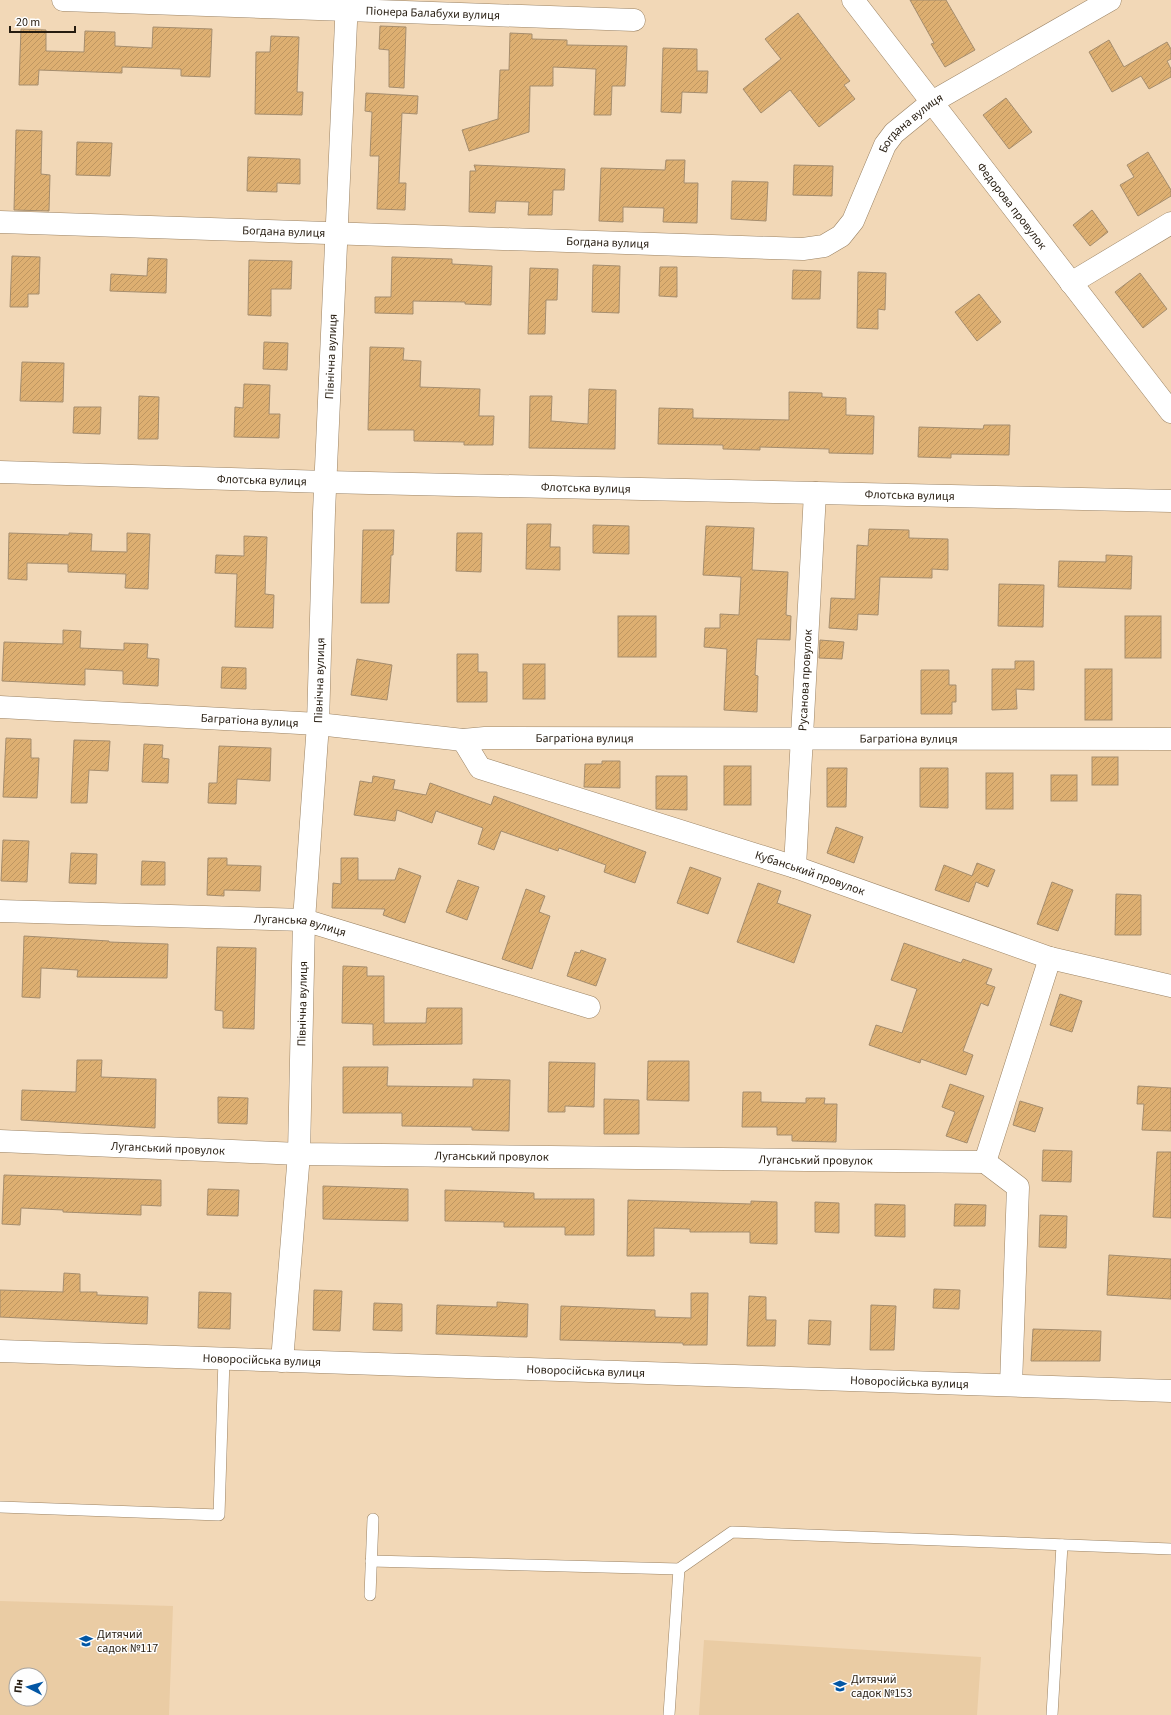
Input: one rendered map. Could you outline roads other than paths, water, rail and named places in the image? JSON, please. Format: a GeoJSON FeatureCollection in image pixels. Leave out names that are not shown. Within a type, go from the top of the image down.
{"type":"FeatureCollection","features":[{"type":"Feature","properties":{"kind":"street","name":"Піонера Балабухи вулиця"},"geometry":{"type":"LineString","coordinates":[[63,0],[347,5],[634,20]]}},
{"type":"Feature","properties":{"kind":"street","name":"Федорова провулок"},"geometry":{"type":"LineString","coordinates":[[853,0],[1171,412]]}},
{"type":"Feature","properties":{"kind":"street","name":"Богдана вулиця"},"geometry":{"type":"LineString","coordinates":[[0,222],[803,249],[824,246],[841,236],[853,221],[885,145],[894,133],[932,102],[1110,0]]}},
{"type":"Feature","properties":{"kind":"street","name":"Північна вулиця"},"geometry":{"type":"LineString","coordinates":[[282,1361],[299,1154],[304,920],[318,724],[326,482],[347,5]]}},
{"type":"Feature","properties":{"kind":"street"},"geometry":{"type":"LineString","coordinates":[[1071,283],[1171,223]]}},
{"type":"Feature","properties":{"kind":"street","name":"Флотська вулиця"},"geometry":{"type":"LineString","coordinates":[[0,472],[326,482],[1171,501]]}},
{"type":"Feature","properties":{"kind":"street","name":"Русанова провулок"},"geometry":{"type":"LineString","coordinates":[[795,867],[815,493]]}},
{"type":"Feature","properties":{"kind":"street","name":"Багратіона вулиця"},"geometry":{"type":"LineString","coordinates":[[0,707],[318,724],[463,740],[485,738],[1171,740]]}},
{"type":"Feature","properties":{"kind":"street","name":"Кубанський провулок"},"geometry":{"type":"LineString","coordinates":[[463,740],[480,768],[795,867],[1050,958],[1171,986]]}},
{"type":"Feature","properties":{"kind":"street","name":"Луганська вулиця"},"geometry":{"type":"LineString","coordinates":[[0,911],[304,920],[589,1007]]}},
{"type":"Feature","properties":{"kind":"street"},"geometry":{"type":"LineString","coordinates":[[1012,1385],[1018,1187],[984,1162],[1050,958]]}},
{"type":"Feature","properties":{"kind":"street","name":"Луганський провулок"},"geometry":{"type":"LineString","coordinates":[[0,1141],[299,1154],[984,1162]]}},
{"type":"Feature","properties":{"kind":"street","name":"Новоросійська вулиця"},"geometry":{"type":"LineString","coordinates":[[0,1351],[1171,1390]]}},
{"type":"Feature","properties":{"kind":"lane"},"geometry":{"type":"LineString","coordinates":[[0,1507],[219,1515],[224,1359]]}},
{"type":"Feature","properties":{"kind":"lane"},"geometry":{"type":"LineString","coordinates":[[370,1595],[373,1519]]}},
{"type":"Feature","properties":{"kind":"lane"},"geometry":{"type":"LineString","coordinates":[[372,1561],[679,1569],[732,1532],[1171,1549]]}},
{"type":"Feature","properties":{"kind":"lane"},"geometry":{"type":"LineString","coordinates":[[1052,1715],[1062,1545]]}},
{"type":"Feature","properties":{"kind":"lane"},"geometry":{"type":"LineString","coordinates":[[669,1715],[679,1569]]}},
{"type":"Feature","properties":{"kind":"place","name":"Дитячий садок №117"},"geometry":{"type":"Point","coordinates":[86,1641]}},
{"type":"Feature","properties":{"kind":"place","name":"Дитячий садок №153"},"geometry":{"type":"Point","coordinates":[840,1686]}}]}
